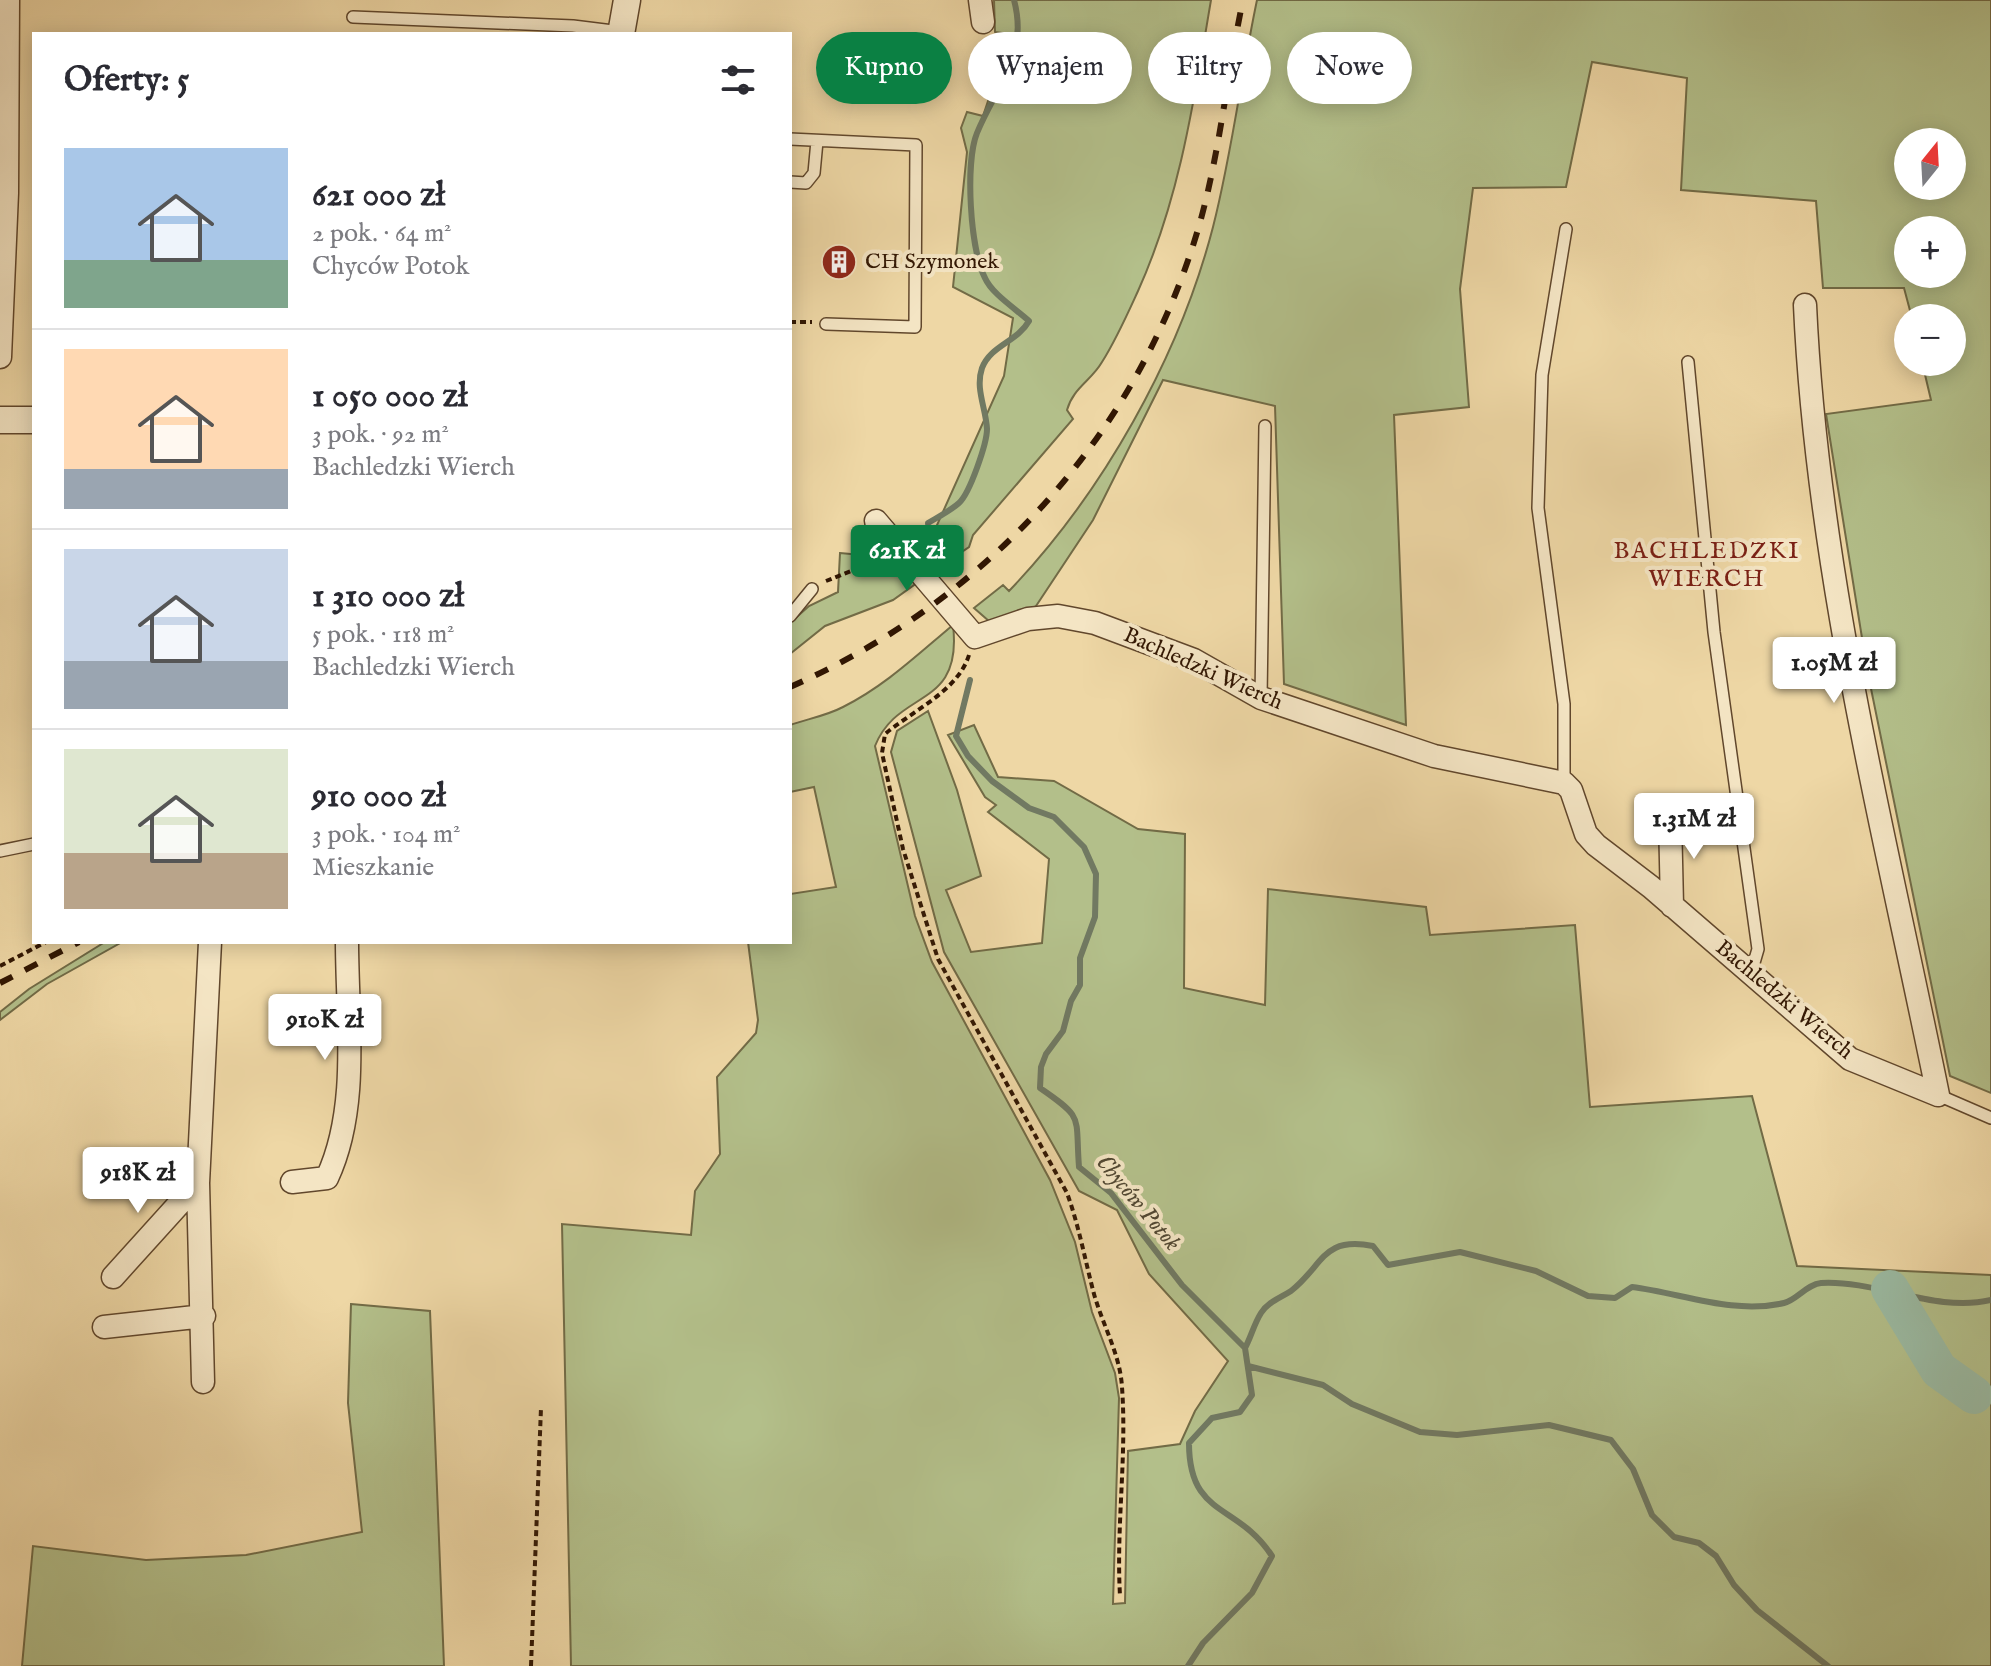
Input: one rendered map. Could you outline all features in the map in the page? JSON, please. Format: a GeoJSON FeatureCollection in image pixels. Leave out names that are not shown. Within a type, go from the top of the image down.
{"type":"FeatureCollection","features":[{"type":"Feature","properties":{"kind":"street"},"geometry":{"type":"LineString","coordinates":[[0,357],[8,0]]}},
{"type":"Feature","properties":{"kind":"street"},"geometry":{"type":"LineString","coordinates":[[621,32],[627,0]]}},
{"type":"Feature","properties":{"kind":"street"},"geometry":{"type":"LineString","coordinates":[[1805,305],[1809,406],[1851,667],[1938,1095]]}},
{"type":"Feature","properties":{"kind":"street"},"geometry":{"type":"LineString","coordinates":[[0,420],[32,420]]}},
{"type":"Feature","properties":{"kind":"street"},"geometry":{"type":"LineString","coordinates":[[876,521],[975,637]]}},
{"type":"Feature","properties":{"kind":"street","name":"Bachledzki Wierch"},"geometry":{"type":"LineString","coordinates":[[975,637],[1028,619],[1058,616],[1095,623],[1194,660],[1261,698],[1434,756],[1564,783],[1571,790],[1586,834],[1850,1059],[1938,1095]]}},
{"type":"Feature","properties":{"kind":"street"},"geometry":{"type":"LineString","coordinates":[[1670,817],[1672,906]]}},
{"type":"Feature","properties":{"kind":"street"},"geometry":{"type":"LineString","coordinates":[[203,1382],[204,1316],[198,1183],[210,944]]}},
{"type":"Feature","properties":{"kind":"street"},"geometry":{"type":"LineString","coordinates":[[292,1182],[327,1178],[338,1154],[348,1062],[347,944]]}},
{"type":"Feature","properties":{"kind":"street"},"geometry":{"type":"LineString","coordinates":[[113,1277],[198,1183]]}},
{"type":"Feature","properties":{"kind":"street"},"geometry":{"type":"LineString","coordinates":[[104,1327],[204,1316]]}},
{"type":"Feature","properties":{"kind":"lane"},"geometry":{"type":"LineString","coordinates":[[353,17],[573,26],[614,32]]}},
{"type":"Feature","properties":{"kind":"lane"},"geometry":{"type":"LineString","coordinates":[[792,139],[916,145],[915,327],[821,323]]}},
{"type":"Feature","properties":{"kind":"lane"},"geometry":{"type":"LineString","coordinates":[[792,182],[806,183],[814,173],[817,141]]}},
{"type":"Feature","properties":{"kind":"lane"},"geometry":{"type":"LineString","coordinates":[[1564,783],[1564,704],[1538,508],[1542,375],[1566,229]]}},
{"type":"Feature","properties":{"kind":"lane"},"geometry":{"type":"LineString","coordinates":[[1688,362],[1714,632],[1758,949],[1751,974]]}},
{"type":"Feature","properties":{"kind":"lane"},"geometry":{"type":"LineString","coordinates":[[1261,698],[1265,426]]}},
{"type":"Feature","properties":{"kind":"lane"},"geometry":{"type":"LineString","coordinates":[[792,614],[812,589]]}},
{"type":"Feature","properties":{"kind":"lane"},"geometry":{"type":"LineString","coordinates":[[0,851],[32,844]]}},
{"type":"Feature","properties":{"kind":"lane"},"geometry":{"type":"LineString","coordinates":[[1938,1095],[1991,1118]]}},
{"type":"Feature","properties":{"kind":"path"},"geometry":{"type":"LineString","coordinates":[[792,322],[821,323]]}},
{"type":"Feature","properties":{"kind":"path"},"geometry":{"type":"LineString","coordinates":[[812,589],[877,561],[896,548]]}},
{"type":"Feature","properties":{"kind":"path"},"geometry":{"type":"LineString","coordinates":[[975,637],[965,667],[940,693],[885,734],[882,753],[903,849],[938,959],[1067,1193],[1080,1228],[1095,1295],[1114,1346],[1122,1388],[1120,1596]]}},
{"type":"Feature","properties":{"kind":"path"},"geometry":{"type":"LineString","coordinates":[[0,966],[42,944]]}},
{"type":"Feature","properties":{"kind":"path"},"geometry":{"type":"LineString","coordinates":[[531,1666],[541,1408]]}},
{"type":"Feature","properties":{"kind":"green space"},"geometry":{"type":"Polygon","coordinates":[[[994,0],[1211,0],[1206,32],[1148,32],[1148,104],[1193,104],[1165,220],[1121,327],[1098,369],[1070,402],[1067,410],[1073,419],[973,535],[969,547],[932,572],[924,554],[1004,376],[1013,318],[953,287],[967,152],[961,128],[967,112],[983,116],[987,104],[1132,104],[1132,32],[995,32],[994,0]]]}},
{"type":"Feature","properties":{"kind":"green space"},"geometry":{"type":"Polygon","coordinates":[[[1257,0],[1991,0],[1991,1093],[1950,1076],[1867,669],[1826,414],[1931,400],[1925,376],[1966,376],[1966,304],[1908,304],[1904,288],[1966,288],[1966,216],[1894,216],[1894,288],[1823,288],[1816,201],[1681,190],[1687,78],[1592,62],[1566,187],[1473,188],[1460,289],[1469,407],[1394,415],[1406,725],[1284,684],[1275,406],[1163,380],[1093,520],[1036,606],[1009,622],[990,622],[974,608],[1003,585],[1009,591],[1043,553],[1105,468],[1158,374],[1180,326],[1213,227],[1238,104],[1271,104],[1271,32],[1251,32],[1257,0]]]}},
{"type":"Feature","properties":{"kind":"green space"},"geometry":{"type":"Polygon","coordinates":[[[840,553],[904,559],[921,580],[893,600],[825,626],[792,652],[792,621],[809,606],[838,592],[840,553]]]}},
{"type":"Feature","properties":{"kind":"green space"},"geometry":{"type":"Polygon","coordinates":[[[953,625],[953,652],[948,672],[939,685],[885,728],[875,746],[915,916],[932,962],[1050,1180],[1075,1242],[1092,1312],[1115,1373],[1119,1398],[1113,1604],[1125,1603],[1128,1451],[1180,1444],[1195,1411],[1228,1361],[1149,1274],[1117,1210],[1079,1191],[944,952],[891,752],[897,731],[928,711],[957,790],[981,876],[946,890],[971,952],[1042,943],[1049,859],[988,812],[996,805],[985,797],[948,735],[974,725],[998,777],[1054,781],[1138,829],[1185,834],[1184,988],[1265,1005],[1268,889],[1426,907],[1430,935],[1575,925],[1590,1107],[1752,1096],[1797,1266],[1991,1275],[1991,1666],[571,1666],[562,1224],[691,1235],[695,1191],[720,1154],[717,1077],[756,1033],[758,1020],[748,944],[792,944],[792,894],[836,887],[814,787],[792,792],[792,724],[843,707],[873,690],[953,625]]]}},
{"type":"Feature","properties":{"kind":"green space"},"geometry":{"type":"Polygon","coordinates":[[[102,944],[118,944],[47,984],[0,1020],[0,1012],[29,989],[102,944]]]}},
{"type":"Feature","properties":{"kind":"green space"},"geometry":{"type":"Polygon","coordinates":[[[351,1304],[430,1311],[444,1666],[22,1666],[33,1546],[146,1560],[246,1555],[362,1532],[348,1403],[351,1304]]]}},
{"type":"Feature","properties":{"kind":"waterway","name":"Chyców Potok"},"geometry":{"type":"LineString","coordinates":[[933,563],[928,523],[952,509],[963,498],[984,445],[987,429],[980,391],[982,368],[991,354],[1018,334],[1029,321],[988,284],[976,247],[971,206],[973,147],[1014,54],[1017,38],[1014,0]]}},
{"type":"Feature","properties":{"kind":"waterway","name":"Chyców Potok"},"geometry":{"type":"LineString","coordinates":[[970,680],[956,736],[968,756],[992,781],[1029,808],[1054,817],[1084,847],[1096,874],[1095,917],[1080,958],[1080,985],[1071,1001],[1063,1031],[1046,1054],[1041,1067],[1040,1088],[1065,1106],[1075,1120],[1079,1167],[1111,1193],[1182,1285],[1245,1348],[1252,1395],[1240,1412],[1212,1418],[1189,1443],[1191,1467],[1197,1485],[1206,1497],[1244,1526],[1272,1556],[1252,1593],[1203,1643],[1188,1666]]}},
{"type":"Feature","properties":{"kind":"waterway"},"geometry":{"type":"LineString","coordinates":[[1245,1348],[1267,1306],[1291,1291],[1333,1249],[1356,1244],[1373,1246],[1388,1265],[1460,1252],[1536,1271],[1588,1296],[1615,1298],[1632,1287],[1726,1305],[1765,1306],[1789,1301],[1821,1283],[1842,1283],[1928,1300],[1970,1303],[1991,1300]]}},
{"type":"Feature","properties":{"kind":"waterway"},"geometry":{"type":"LineString","coordinates":[[1890,1289],[1939,1370],[1974,1395]]}},
{"type":"Feature","properties":{"kind":"waterway"},"geometry":{"type":"LineString","coordinates":[[1248,1366],[1323,1385],[1352,1404],[1420,1432],[1457,1435],[1549,1425],[1611,1440],[1633,1469],[1652,1515],[1674,1537],[1699,1543],[1716,1556],[1734,1585],[1757,1610],[1828,1666]]}},
{"type":"Feature","properties":{"kind":"railway"},"geometry":{"type":"LineString","coordinates":[[792,686],[862,651],[929,608],[990,558],[1046,502],[1095,441],[1137,374],[1172,302],[1199,226],[1243,0]]}},
{"type":"Feature","properties":{"kind":"railway"},"geometry":{"type":"LineString","coordinates":[[0,983],[75,944]]}},
{"type":"Feature","properties":{"kind":"place","name":"CH Szymonek"},"geometry":{"type":"Point","coordinates":[839,262]}},
{"type":"Feature","properties":{"kind":"district","name":"BACHLEDZKI WIERCH"},"geometry":{"type":"Point","coordinates":[1707,565]}}]}
